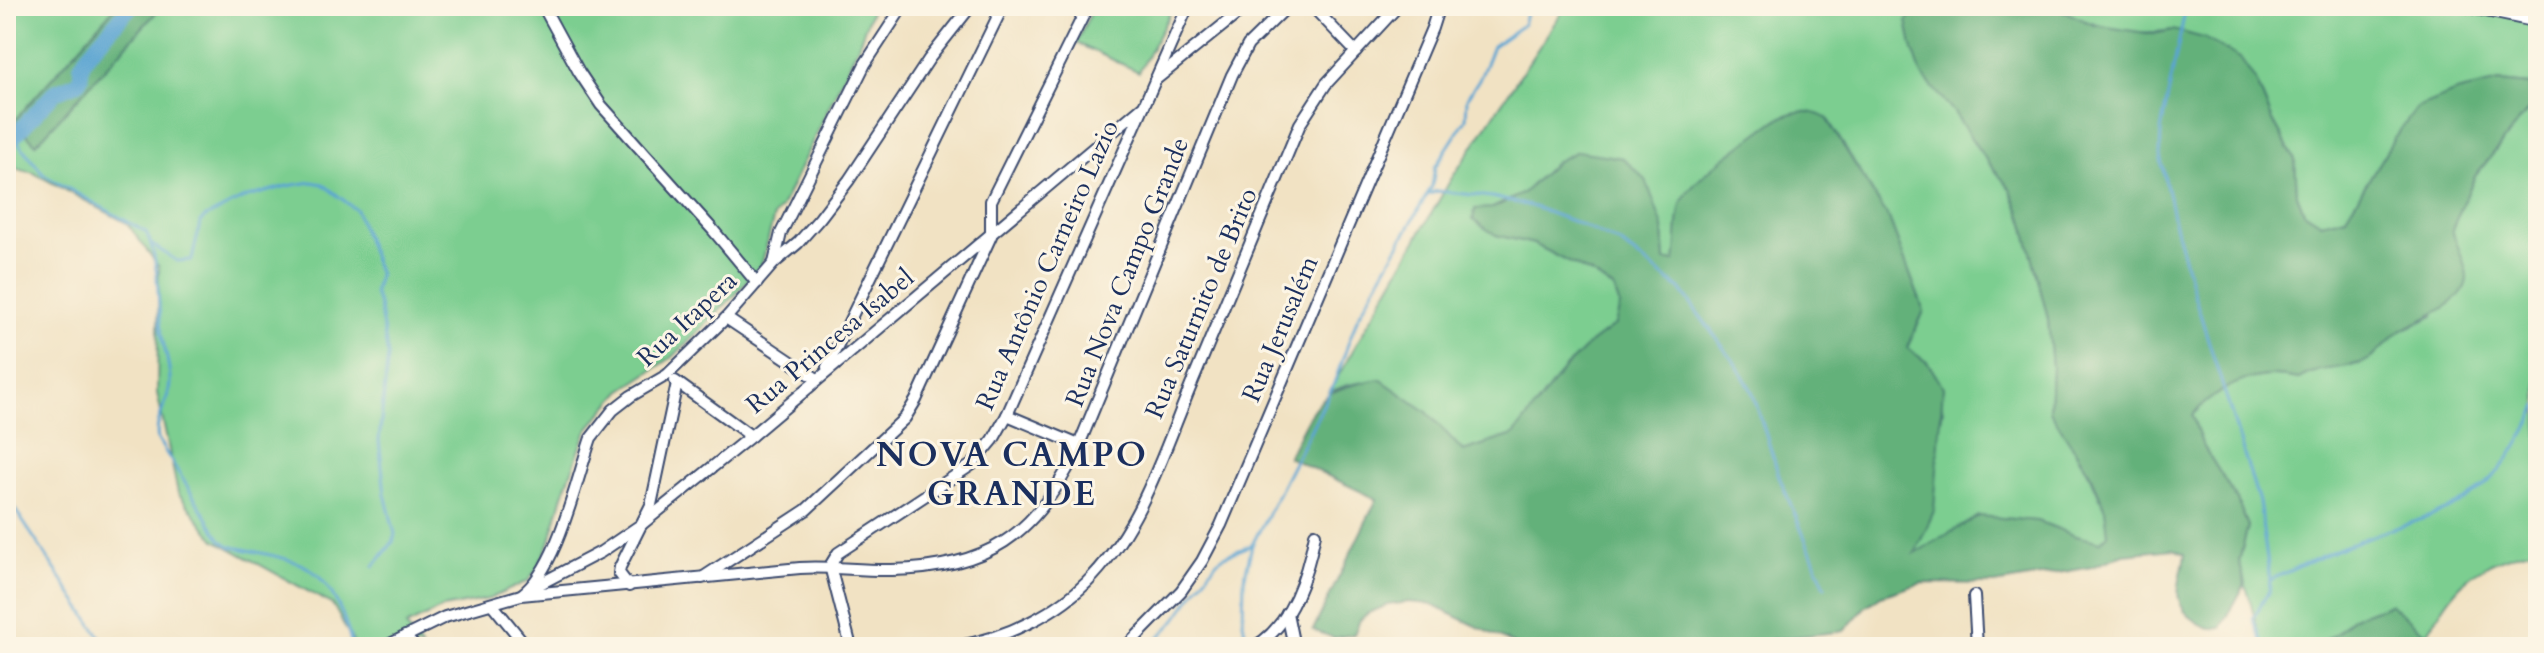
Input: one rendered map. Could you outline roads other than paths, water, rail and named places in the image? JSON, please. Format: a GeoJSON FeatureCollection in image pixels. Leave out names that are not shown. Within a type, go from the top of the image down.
{"type":"FeatureCollection","features":[{"type":"Feature","properties":{"kind":"street"},"geometry":{"type":"LineString","coordinates":[[543,6],[601,105],[757,283]]}},
{"type":"Feature","properties":{"kind":"street"},"geometry":{"type":"LineString","coordinates":[[774,263],[781,233],[865,64],[903,6]]}},
{"type":"Feature","properties":{"kind":"street","name":"Rua Itapera"},"geometry":{"type":"LineString","coordinates":[[384,647],[445,617],[521,595],[532,588],[552,555],[591,438],[613,410],[667,375],[726,318],[774,263],[798,243],[820,218],[849,180],[929,59],[971,6]]}},
{"type":"Feature","properties":{"kind":"street"},"geometry":{"type":"LineString","coordinates":[[726,318],[821,376],[1003,6]]}},
{"type":"Feature","properties":{"kind":"street"},"geometry":{"type":"LineString","coordinates":[[701,579],[806,510],[905,418],[991,236],[991,201],[1088,6]]}},
{"type":"Feature","properties":{"kind":"street","name":"Rua Antônio Carneiro Lazio"},"geometry":{"type":"LineString","coordinates":[[830,566],[838,553],[973,464],[993,440],[1007,415],[1188,6]]}},
{"type":"Feature","properties":{"kind":"street"},"geometry":{"type":"LineString","coordinates":[[1152,83],[1247,6]]}},
{"type":"Feature","properties":{"kind":"street","name":"Rua Nova Campo Grande"},"geometry":{"type":"LineString","coordinates":[[521,595],[830,566],[861,570],[908,569],[969,559],[995,548],[1022,530],[1045,507],[1079,445],[1232,75],[1248,45],[1288,6]]}},
{"type":"Feature","properties":{"kind":"street"},"geometry":{"type":"LineString","coordinates":[[1312,6],[1356,52]]}},
{"type":"Feature","properties":{"kind":"street","name":"Rua Saturnito de Brito"},"geometry":{"type":"LineString","coordinates":[[955,647],[985,641],[1026,624],[1062,603],[1093,577],[1114,549],[1148,489],[1300,124],[1326,84],[1398,6]]}},
{"type":"Feature","properties":{"kind":"street","name":"Rua Jerusalém"},"geometry":{"type":"LineString","coordinates":[[1130,646],[1181,591],[1202,561],[1221,525],[1439,6]]}},
{"type":"Feature","properties":{"kind":"street"},"geometry":{"type":"LineString","coordinates":[[2462,6],[2538,22]]}},
{"type":"Feature","properties":{"kind":"street","name":"Rua Princesa Isabel"},"geometry":{"type":"LineString","coordinates":[[532,588],[601,552],[642,524],[1142,107]]}},
{"type":"Feature","properties":{"kind":"street"},"geometry":{"type":"LineString","coordinates":[[667,375],[751,436]]}},
{"type":"Feature","properties":{"kind":"street"},"geometry":{"type":"LineString","coordinates":[[629,586],[619,573],[651,505],[677,383]]}},
{"type":"Feature","properties":{"kind":"street"},"geometry":{"type":"LineString","coordinates":[[1007,415],[1079,445]]}},
{"type":"Feature","properties":{"kind":"street"},"geometry":{"type":"LineString","coordinates":[[1254,647],[1268,639],[1287,613],[1309,569],[1315,534]]}},
{"type":"Feature","properties":{"kind":"street"},"geometry":{"type":"LineString","coordinates":[[830,566],[851,647]]}},
{"type":"Feature","properties":{"kind":"street"},"geometry":{"type":"LineString","coordinates":[[1974,596],[1977,647]]}},
{"type":"Feature","properties":{"kind":"street"},"geometry":{"type":"LineString","coordinates":[[492,604],[527,647]]}},
{"type":"Feature","properties":{"kind":"street"},"geometry":{"type":"LineString","coordinates":[[1287,613],[1294,647]]}},
{"type":"Feature","properties":{"kind":"street"},"geometry":{"type":"LineString","coordinates":[[405,636],[415,647]]}},
{"type":"Feature","properties":{"kind":"waterway"},"geometry":{"type":"LineString","coordinates":[[6,145],[55,92],[77,83],[88,54],[131,6]]}},
{"type":"Feature","properties":{"kind":"waterway"},"geometry":{"type":"LineString","coordinates":[[1247,642],[1243,622],[1244,580],[1252,545],[1333,386],[1357,319],[1432,186],[1435,167],[1466,119],[1467,98],[1481,76],[1493,46],[1523,25],[1528,6]]}},
{"type":"Feature","properties":{"kind":"waterway"},"geometry":{"type":"LineString","coordinates":[[2186,6],[2161,130],[2160,155],[2195,298],[2259,502],[2270,580],[2269,591],[2253,618],[2264,647]]}},
{"type":"Feature","properties":{"kind":"waterway"},"geometry":{"type":"LineString","coordinates":[[14,137],[44,175],[146,232],[156,267],[161,330],[170,374],[170,388],[158,424],[158,440],[221,540],[230,546],[293,561],[310,569],[326,584],[338,604],[352,647]]}},
{"type":"Feature","properties":{"kind":"waterway"},"geometry":{"type":"LineString","coordinates":[[151,244],[177,261],[192,260],[200,223],[204,218],[244,198],[287,186],[312,182],[323,184],[356,210],[379,275],[374,293],[388,356],[379,440],[385,494],[395,534],[393,542],[374,566]]}},
{"type":"Feature","properties":{"kind":"waterway"},"geometry":{"type":"LineString","coordinates":[[1427,195],[1437,191],[1492,197],[1534,207],[1620,243],[1680,289],[1752,391],[1780,479],[1825,586]]}},
{"type":"Feature","properties":{"kind":"waterway"},"geometry":{"type":"LineString","coordinates":[[2270,580],[2354,543],[2462,502],[2485,486],[2512,454],[2538,406]]}},
{"type":"Feature","properties":{"kind":"waterway"},"geometry":{"type":"LineString","coordinates":[[6,496],[107,647]]}},
{"type":"Feature","properties":{"kind":"waterway"},"geometry":{"type":"LineString","coordinates":[[1155,641],[1174,622],[1217,561],[1252,545]]}},
{"type":"Feature","properties":{"kind":"district","name":"NOVA CAMPO GRANDE"},"geometry":{"type":"Point","coordinates":[1012,474]}}]}
